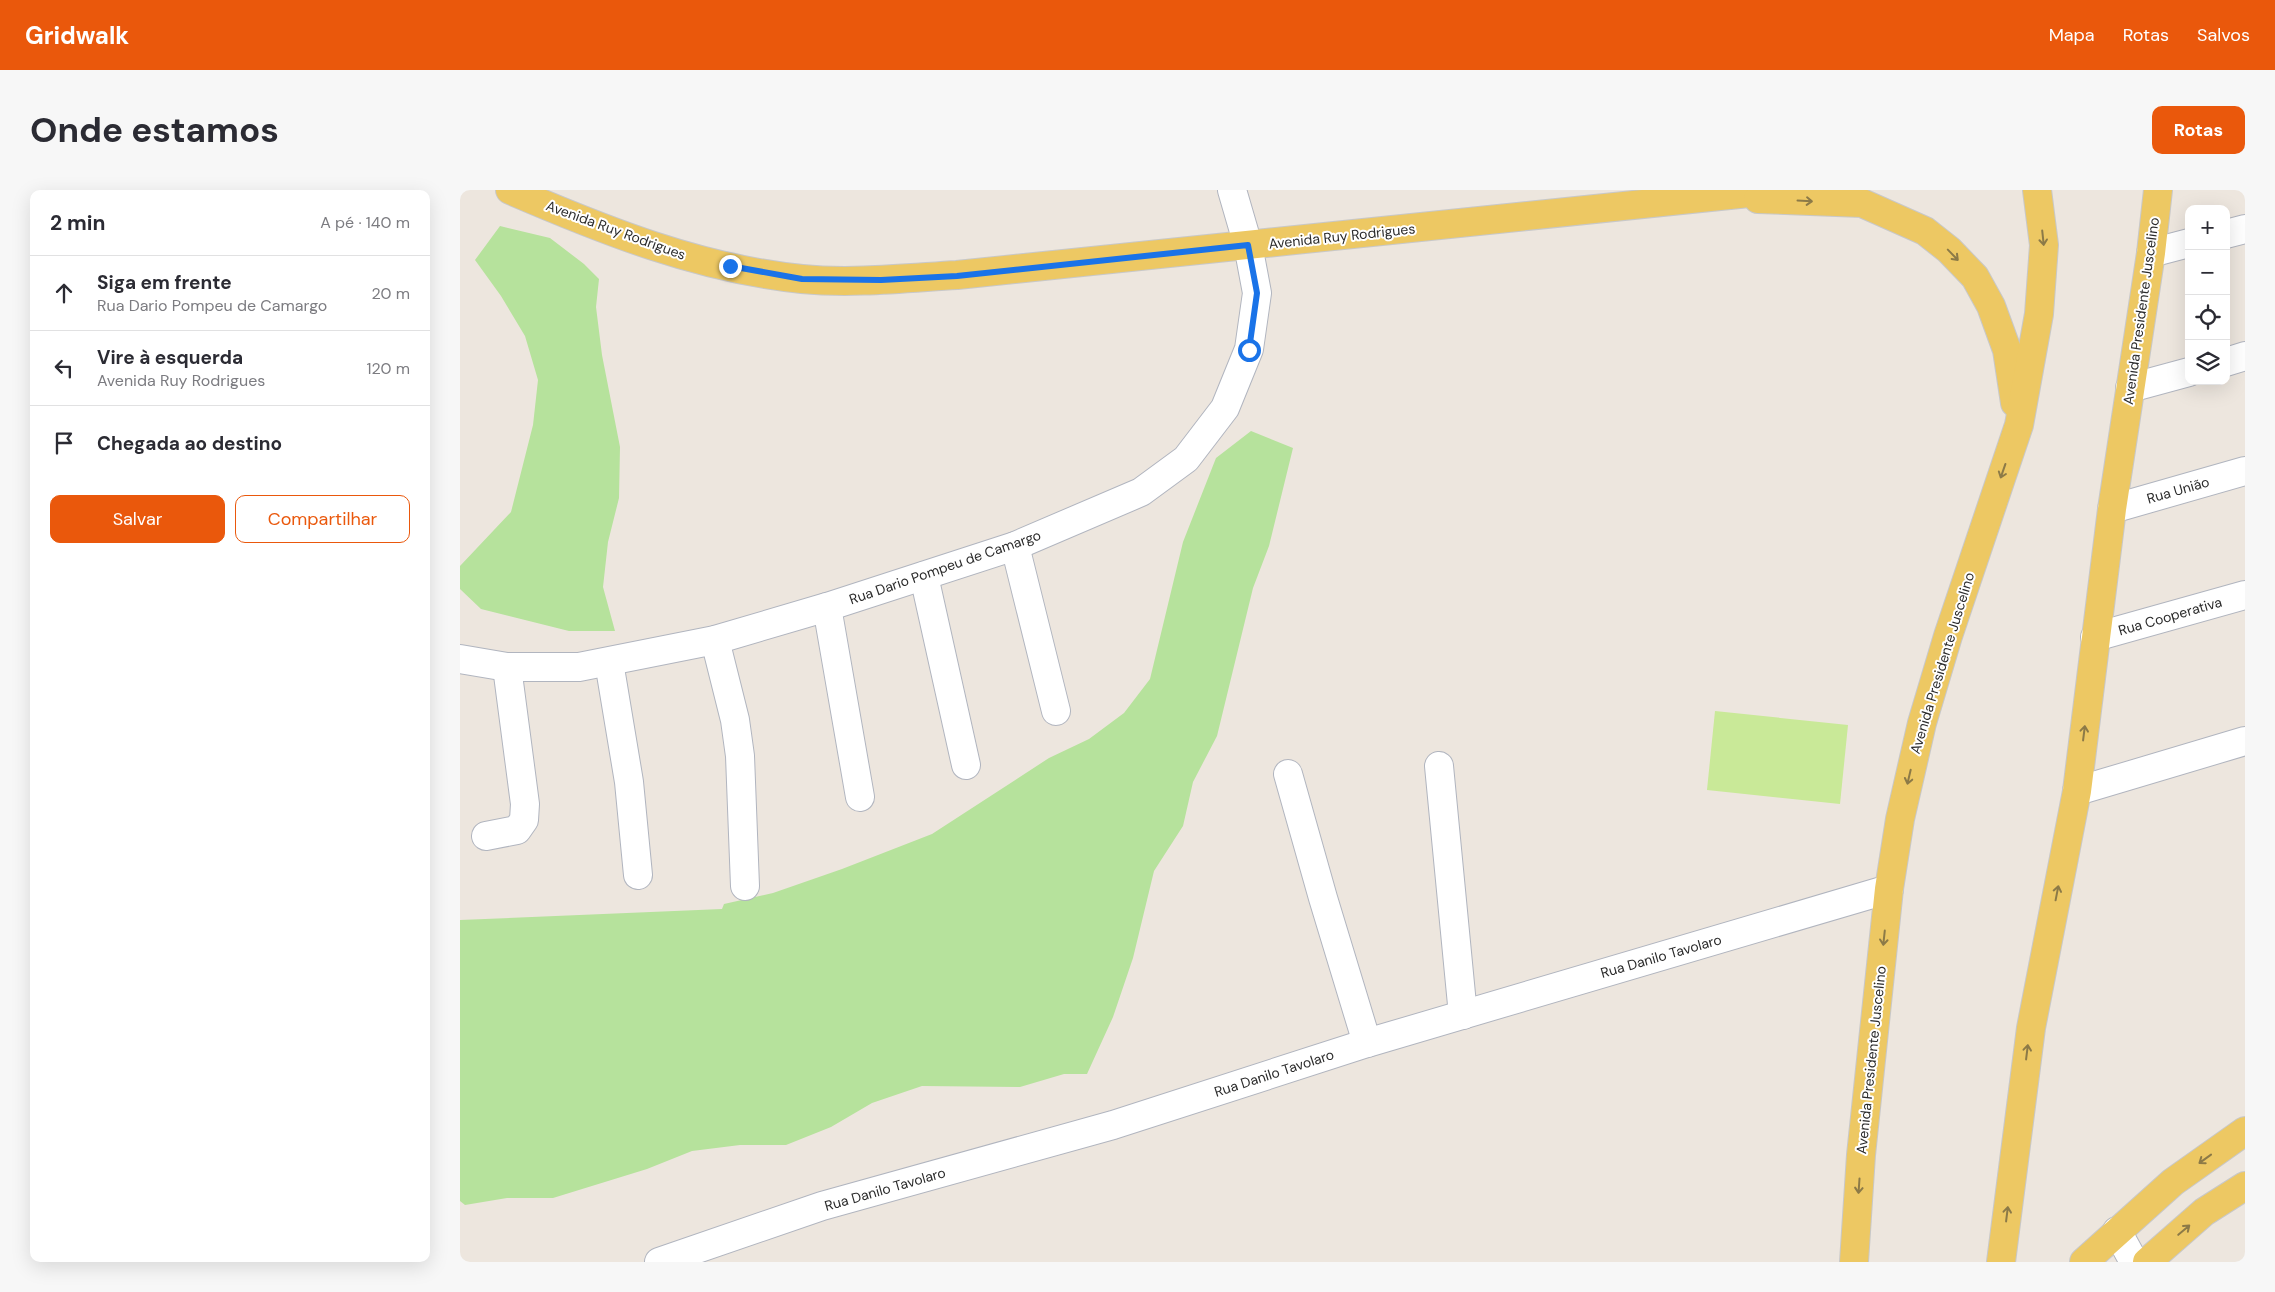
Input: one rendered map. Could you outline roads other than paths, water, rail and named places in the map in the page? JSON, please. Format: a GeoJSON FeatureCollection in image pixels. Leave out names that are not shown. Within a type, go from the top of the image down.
{"type":"FeatureCollection","features":[{"type":"Feature","properties":{"kind":"main road","name":"Avenida Ruy Rodrigues"},"geometry":{"type":"LineString","coordinates":[[510,190],[666,251],[730,266],[802,279],[881,280],[957,276],[1778,190]]}},
{"type":"Feature","properties":{"kind":"main road","name":"Avenida Presidente Juscelino"},"geometry":{"type":"LineString","coordinates":[[1854,1262],[1861,1155],[1889,889],[1900,819],[1925,711],[1948,636],[2019,425],[2039,314],[2044,244],[2037,190]]}},
{"type":"Feature","properties":{"kind":"main road","name":"Avenida Presidente Juscelino"},"geometry":{"type":"LineString","coordinates":[[2000,1262],[2031,1028],[2077,791],[2112,509],[2151,253],[2158,190]]}},
{"type":"Feature","properties":{"kind":"main road","name":"Avenida Ruy Rodrigues"},"geometry":{"type":"LineString","coordinates":[[1739,193],[1755,199],[1862,204],[1925,231],[1948,250],[1975,277],[1991,306],[2007,350],[2019,425]]}},
{"type":"Feature","properties":{"kind":"main road"},"geometry":{"type":"LineString","coordinates":[[2084,1262],[2173,1182],[2245,1131]]}},
{"type":"Feature","properties":{"kind":"main road"},"geometry":{"type":"LineString","coordinates":[[2148,1262],[2204,1212],[2245,1186]]}},
{"type":"Feature","properties":{"kind":"street","name":"Rua Dario Pompeu de Camargo"},"geometry":{"type":"LineString","coordinates":[[460,659],[507,667],[579,667],[715,640],[827,607],[1015,546],[1141,492],[1186,459],[1225,408],[1249,350],[1257,293],[1248,245],[1232,190]]}},
{"type":"Feature","properties":{"kind":"street"},"geometry":{"type":"LineString","coordinates":[[2230,233],[2245,229]]}},
{"type":"Feature","properties":{"kind":"street"},"geometry":{"type":"LineString","coordinates":[[2151,253],[2185,244]]}},
{"type":"Feature","properties":{"kind":"street"},"geometry":{"type":"LineString","coordinates":[[2230,361],[2245,356]]}},
{"type":"Feature","properties":{"kind":"street"},"geometry":{"type":"LineString","coordinates":[[2130,388],[2185,373]]}},
{"type":"Feature","properties":{"kind":"street","name":"Rua União"},"geometry":{"type":"LineString","coordinates":[[2112,509],[2245,471]]}},
{"type":"Feature","properties":{"kind":"street"},"geometry":{"type":"LineString","coordinates":[[1015,546],[1056,711]]}},
{"type":"Feature","properties":{"kind":"street"},"geometry":{"type":"LineString","coordinates":[[924,576],[966,766]]}},
{"type":"Feature","properties":{"kind":"street","name":"Rua Cooperativa"},"geometry":{"type":"LineString","coordinates":[[2095,637],[2245,595]]}},
{"type":"Feature","properties":{"kind":"street"},"geometry":{"type":"LineString","coordinates":[[827,607],[860,797]]}},
{"type":"Feature","properties":{"kind":"street"},"geometry":{"type":"LineString","coordinates":[[715,640],[735,720],[740,756],[745,886]]}},
{"type":"Feature","properties":{"kind":"street"},"geometry":{"type":"LineString","coordinates":[[609,662],[630,782],[638,875]]}},
{"type":"Feature","properties":{"kind":"street"},"geometry":{"type":"LineString","coordinates":[[486,836],[517,830],[524,820],[525,804],[507,667]]}},
{"type":"Feature","properties":{"kind":"street"},"geometry":{"type":"LineString","coordinates":[[2077,791],[2245,742]]}},
{"type":"Feature","properties":{"kind":"street"},"geometry":{"type":"LineString","coordinates":[[1439,766],[1463,1015]]}},
{"type":"Feature","properties":{"kind":"street"},"geometry":{"type":"LineString","coordinates":[[1288,774],[1367,1043]]}},
{"type":"Feature","properties":{"kind":"street","name":"Rua Danilo Tavolaro"},"geometry":{"type":"LineString","coordinates":[[660,1262],[822,1206],[1113,1125],[1367,1043],[1889,889]]}},
{"type":"Feature","properties":{"kind":"street"},"geometry":{"type":"LineString","coordinates":[[2117,1231],[2134,1262]]}}]}
